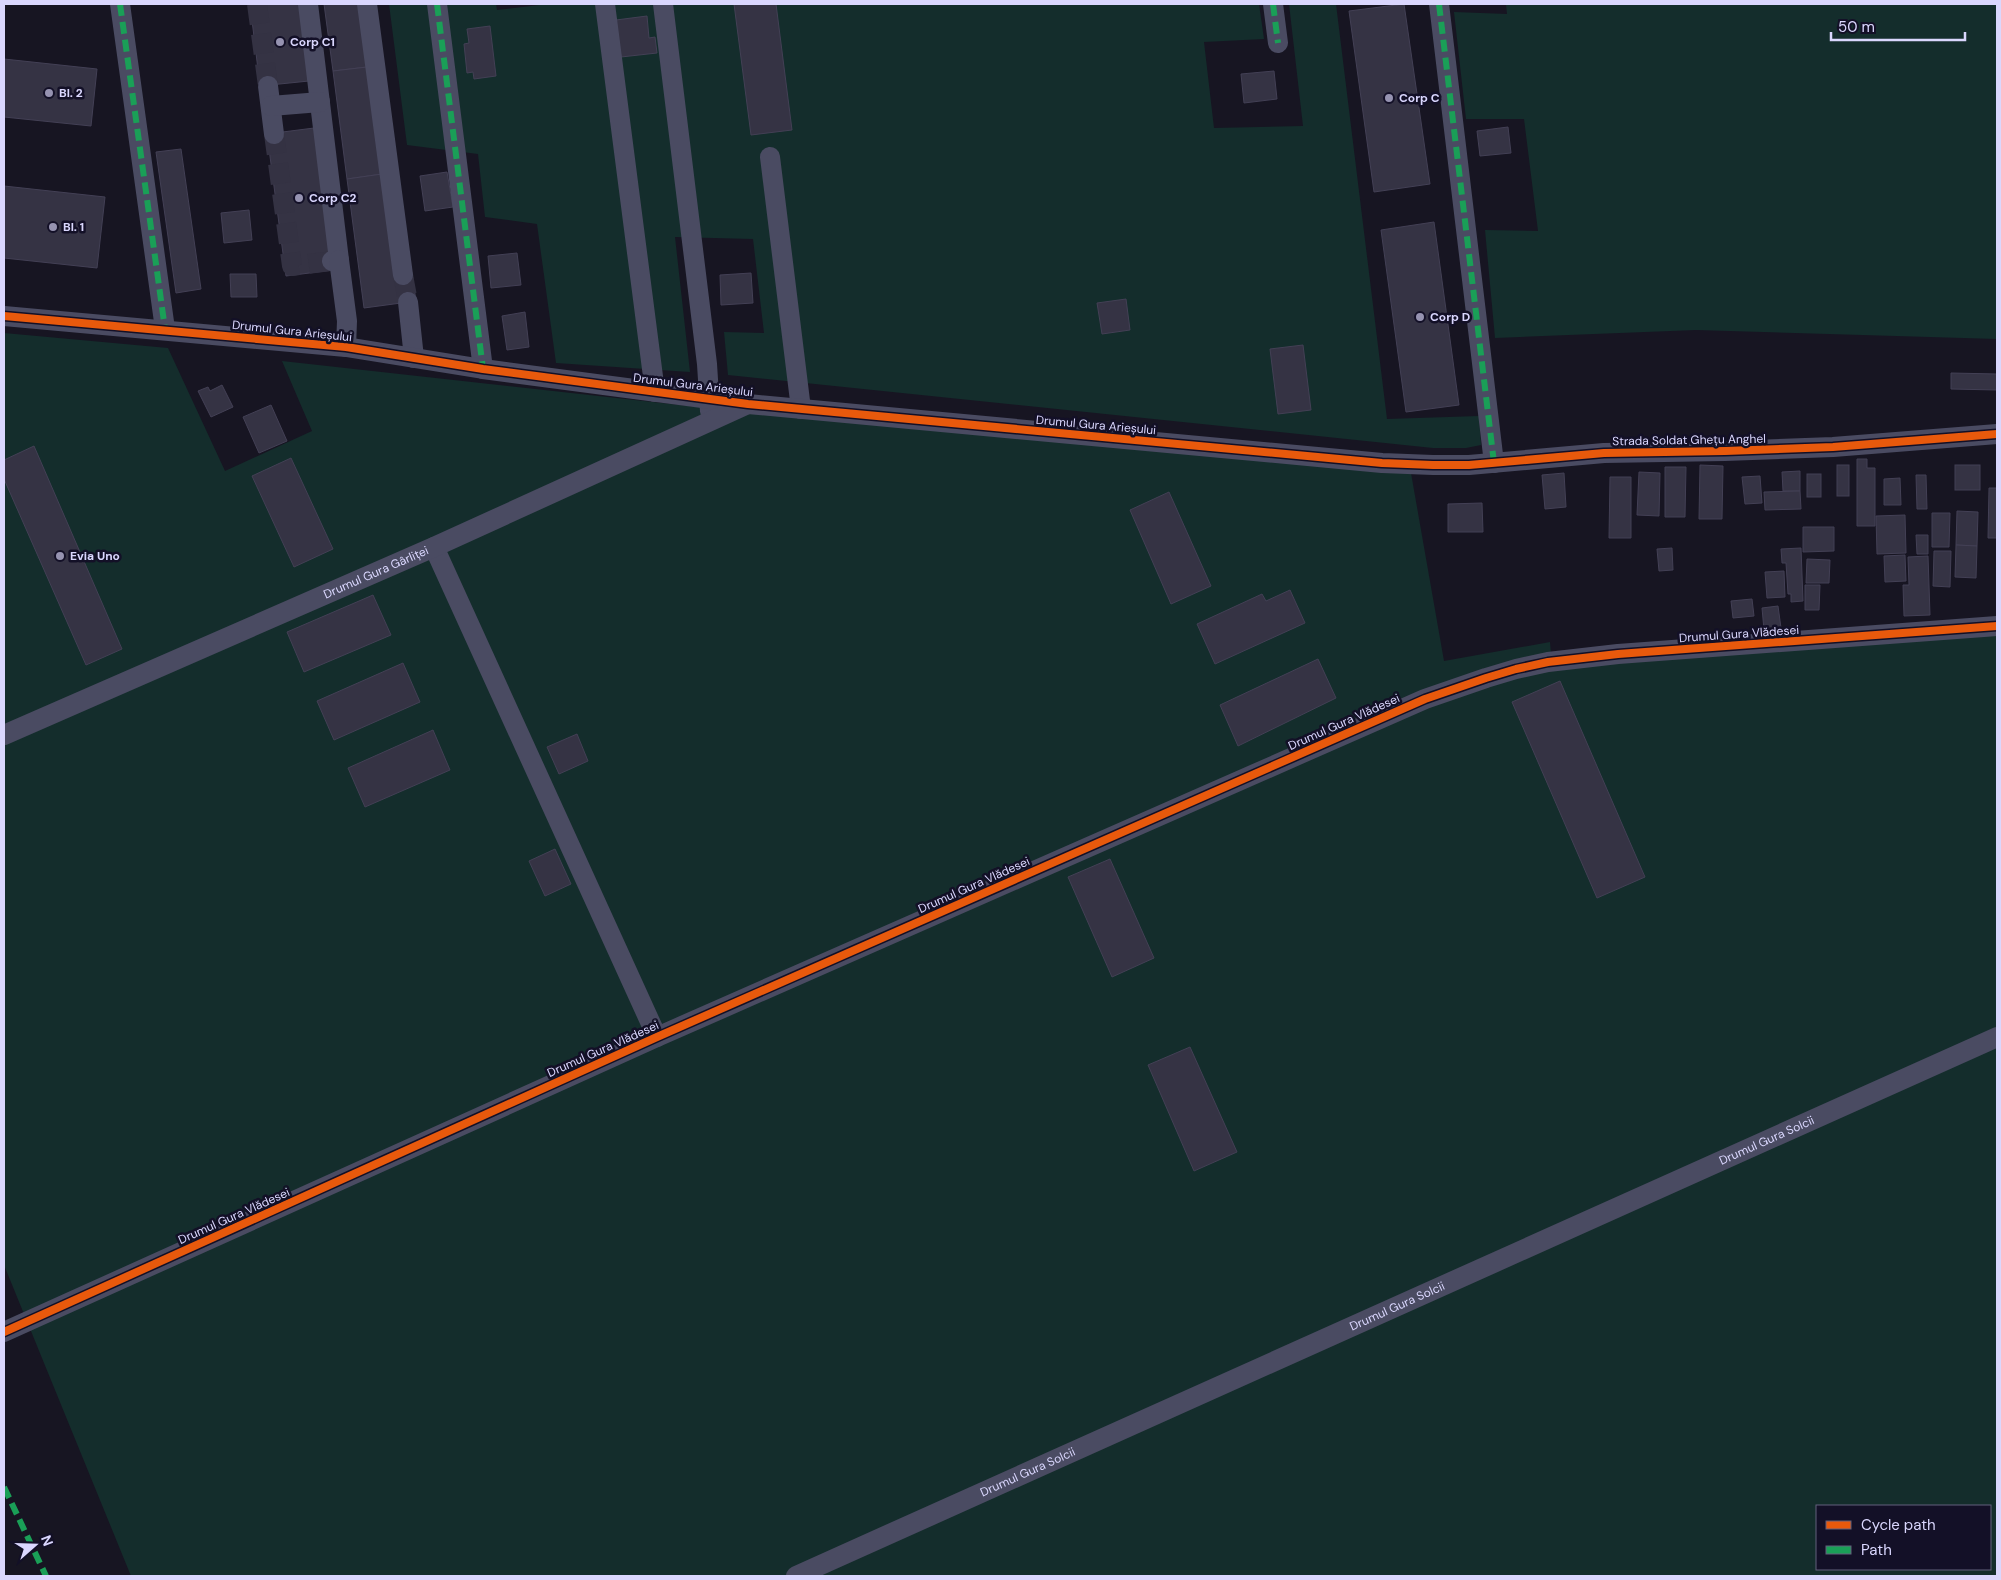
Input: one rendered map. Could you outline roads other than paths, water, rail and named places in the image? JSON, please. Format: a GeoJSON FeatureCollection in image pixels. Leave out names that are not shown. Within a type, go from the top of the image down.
{"type":"FeatureCollection","features":[{"type":"Feature","properties":{"kind":"street"},"geometry":{"type":"LineString","coordinates":[[120,4],[165,329]]}},
{"type":"Feature","properties":{"kind":"street"},"geometry":{"type":"LineString","coordinates":[[308,4],[336,260],[347,321],[346,347]]}},
{"type":"Feature","properties":{"kind":"street"},"geometry":{"type":"LineString","coordinates":[[367,4],[403,274]]}},
{"type":"Feature","properties":{"kind":"street"},"geometry":{"type":"LineString","coordinates":[[437,4],[484,368]]}},
{"type":"Feature","properties":{"kind":"street"},"geometry":{"type":"LineString","coordinates":[[605,4],[655,392]]}},
{"type":"Feature","properties":{"kind":"street"},"geometry":{"type":"LineString","coordinates":[[663,4],[710,399],[710,421]]}},
{"type":"Feature","properties":{"kind":"street"},"geometry":{"type":"LineString","coordinates":[[1273,4],[1278,43]]}},
{"type":"Feature","properties":{"kind":"street"},"geometry":{"type":"LineString","coordinates":[[1440,4],[1494,463]]}},
{"type":"Feature","properties":{"kind":"street"},"geometry":{"type":"LineString","coordinates":[[268,86],[274,134]]}},
{"type":"Feature","properties":{"kind":"street"},"geometry":{"type":"LineString","coordinates":[[270,106],[320,102]]}},
{"type":"Feature","properties":{"kind":"street"},"geometry":{"type":"LineString","coordinates":[[770,157],[801,409]]}},
{"type":"Feature","properties":{"kind":"street"},"geometry":{"type":"LineString","coordinates":[[408,302],[414,358]]}},
{"type":"Feature","properties":{"kind":"street","name":"Drumul Gura Arieșului"},"geometry":{"type":"LineString","coordinates":[[4,316],[165,329],[346,347],[748,404],[1382,462]]}},
{"type":"Feature","properties":{"kind":"street","name":"Drumul Gura Gârliței"},"geometry":{"type":"LineString","coordinates":[[4,735],[434,547],[748,404]]}},
{"type":"Feature","properties":{"kind":"street","name":"Strada Soldat Ghețu Anghel"},"geometry":{"type":"LineString","coordinates":[[1382,462],[1452,466],[1604,453],[1833,447],[1997,434]]}},
{"type":"Feature","properties":{"kind":"street"},"geometry":{"type":"LineString","coordinates":[[434,547],[657,1037]]}},
{"type":"Feature","properties":{"kind":"street","name":"Drumul Gura Vlădesei"},"geometry":{"type":"LineString","coordinates":[[6,1325],[1425,699],[1486,678],[1548,662],[1610,655],[1997,626]]}},
{"type":"Feature","properties":{"kind":"street","name":"Drumul Gura Solcii"},"geometry":{"type":"LineString","coordinates":[[796,1576],[1997,1037]]}},
{"type":"Feature","properties":{"kind":"tunnel"},"geometry":{"type":"LineString","coordinates":[[257,4],[268,86]]}},
{"type":"Feature","properties":{"kind":"tunnel"},"geometry":{"type":"LineString","coordinates":[[274,134],[292,266],[332,261]]}},
{"type":"Feature","properties":{"kind":"tunnel"},"geometry":{"type":"LineString","coordinates":[[403,275],[408,302]]}},
{"type":"Feature","properties":{"kind":"place","name":"Corp C1"},"geometry":{"type":"Point","coordinates":[280,42]}},
{"type":"Feature","properties":{"kind":"place","name":"Bl. 2"},"geometry":{"type":"Point","coordinates":[49,93]}},
{"type":"Feature","properties":{"kind":"place","name":"Corp C"},"geometry":{"type":"Point","coordinates":[1389,98]}},
{"type":"Feature","properties":{"kind":"place","name":"Corp C2"},"geometry":{"type":"Point","coordinates":[299,198]}},
{"type":"Feature","properties":{"kind":"place","name":"Bl. 1"},"geometry":{"type":"Point","coordinates":[53,227]}},
{"type":"Feature","properties":{"kind":"place","name":"Corp D"},"geometry":{"type":"Point","coordinates":[1420,317]}},
{"type":"Feature","properties":{"kind":"place","name":"Evia Uno"},"geometry":{"type":"Point","coordinates":[60,556]}}]}
